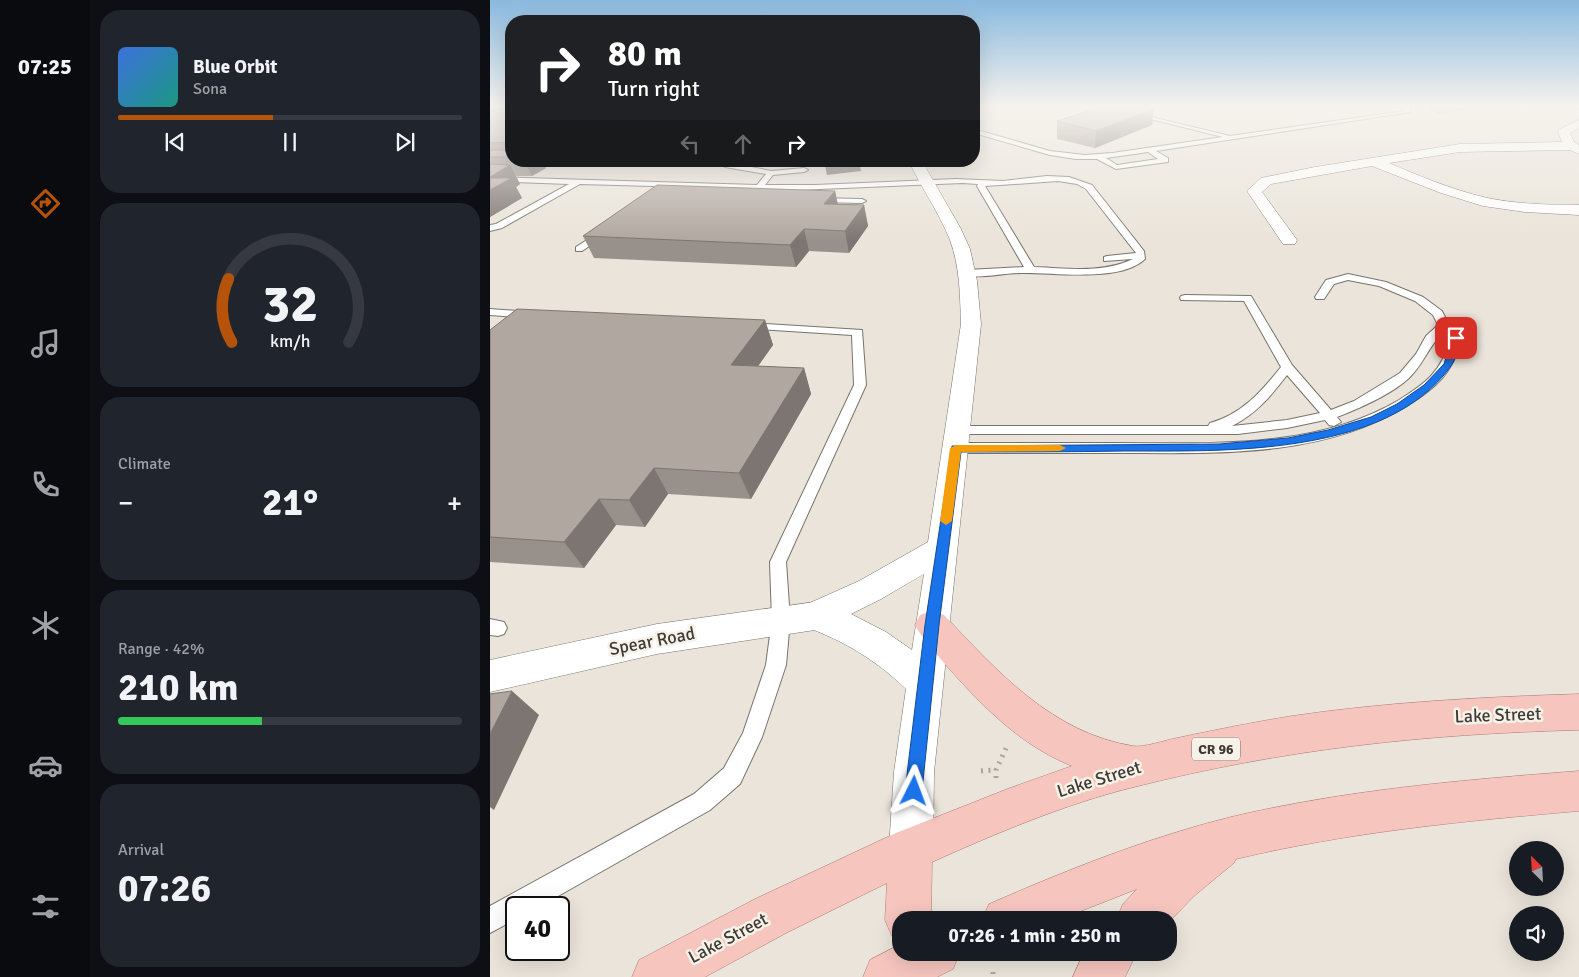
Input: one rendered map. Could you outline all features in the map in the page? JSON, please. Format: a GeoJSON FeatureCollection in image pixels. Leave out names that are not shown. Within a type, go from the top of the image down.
{"type":"FeatureCollection","features":[{"type":"Feature","properties":{"kind":"main road"},"geometry":{"type":"LineString","coordinates":[[932,625],[1002,699],[1047,733],[1076,749],[1136,767]]}},
{"type":"Feature","properties":{"kind":"main road","name":"Lake Street"},"geometry":{"type":"LineString","coordinates":[[656,977],[750,925],[912,848],[1060,791],[1136,767],[1289,734],[1376,722],[1454,716],[1579,712]]}},
{"type":"Feature","properties":{"kind":"main road"},"geometry":{"type":"LineString","coordinates":[[1026,911],[1097,881],[1230,839],[1378,811],[1442,803],[1579,791]]}},
{"type":"Feature","properties":{"kind":"main road"},"geometry":{"type":"LineString","coordinates":[[1148,911],[1178,880],[1230,839]]}},
{"type":"Feature","properties":{"kind":"main road"},"geometry":{"type":"LineString","coordinates":[[908,911],[912,848]]}},
{"type":"Feature","properties":{"kind":"main road"},"geometry":{"type":"LineString","coordinates":[[1097,977],[1107,961]]}},
{"type":"Feature","properties":{"kind":"street"},"geometry":{"type":"LineString","coordinates":[[1289,240],[1254,191],[1266,181],[1444,151]]}},
{"type":"Feature","properties":{"kind":"street"},"geometry":{"type":"LineString","coordinates":[[1372,162],[1441,189],[1473,199],[1531,207],[1579,210]]}},
{"type":"Feature","properties":{"kind":"street"},"geometry":{"type":"LineString","coordinates":[[912,848],[914,772],[972,324],[967,273],[959,240],[924,182],[918,167]]}},
{"type":"Feature","properties":{"kind":"street"},"geometry":{"type":"LineString","coordinates":[[815,616],[870,590],[942,548]]}},
{"type":"Feature","properties":{"kind":"street"},"geometry":{"type":"LineString","coordinates":[[815,616],[841,624],[882,646],[902,661],[925,683]]}},
{"type":"Feature","properties":{"kind":"street","name":"Spear Road"},"geometry":{"type":"LineString","coordinates":[[490,676],[657,640],[815,616]]}},
{"type":"Feature","properties":{"kind":"lane"},"geometry":{"type":"LineString","coordinates":[[1045,151],[1077,157],[1098,157],[1145,151]]}},
{"type":"Feature","properties":{"kind":"lane"},"geometry":{"type":"LineString","coordinates":[[1098,157],[1116,167],[1165,160],[1150,151]]}},
{"type":"Feature","properties":{"kind":"lane"},"geometry":{"type":"LineString","coordinates":[[547,180],[568,167]]}},
{"type":"Feature","properties":{"kind":"lane"},"geometry":{"type":"LineString","coordinates":[[739,167],[771,173],[804,170]]}},
{"type":"Feature","properties":{"kind":"lane"},"geometry":{"type":"LineString","coordinates":[[706,195],[760,187],[771,173]]}},
{"type":"Feature","properties":{"kind":"lane"},"geometry":{"type":"LineString","coordinates":[[490,179],[841,188],[924,182],[1052,179],[1082,183],[1089,187],[1142,253],[1140,259],[1129,266],[1103,271],[1072,273],[1030,270],[967,273]]}},
{"type":"Feature","properties":{"kind":"lane"},"geometry":{"type":"LineString","coordinates":[[490,228],[499,226],[579,181]]}},
{"type":"Feature","properties":{"kind":"lane"},"geometry":{"type":"LineString","coordinates":[[984,182],[983,190],[1028,263],[1030,270]]}},
{"type":"Feature","properties":{"kind":"lane"},"geometry":{"type":"LineString","coordinates":[[760,187],[760,191],[772,197]]}},
{"type":"Feature","properties":{"kind":"lane"},"geometry":{"type":"LineString","coordinates":[[807,200],[862,201]]}},
{"type":"Feature","properties":{"kind":"lane"},"geometry":{"type":"LineString","coordinates":[[579,250],[608,229]]}},
{"type":"Feature","properties":{"kind":"lane"},"geometry":{"type":"LineString","coordinates":[[1108,259],[1141,254]]}},
{"type":"Feature","properties":{"kind":"lane"},"geometry":{"type":"LineString","coordinates":[[1047,271],[1081,263]]}},
{"type":"Feature","properties":{"kind":"lane"},"geometry":{"type":"LineString","coordinates":[[957,439],[1219,448],[1288,441],[1342,430],[1392,411],[1427,387],[1448,364],[1456,338],[1444,326],[1438,313],[1419,299],[1382,284],[1348,278],[1330,282],[1320,297]]}},
{"type":"Feature","properties":{"kind":"lane"},"geometry":{"type":"LineString","coordinates":[[1185,298],[1247,298],[1287,367],[1327,416],[1342,430]]}},
{"type":"Feature","properties":{"kind":"lane"},"geometry":{"type":"LineString","coordinates":[[490,312],[540,315]]}},
{"type":"Feature","properties":{"kind":"lane"},"geometry":{"type":"LineString","coordinates":[[490,920],[702,802],[732,776],[752,737],[776,665],[781,620],[778,562],[860,385],[858,332],[738,325]]}},
{"type":"Feature","properties":{"kind":"lane"},"geometry":{"type":"LineString","coordinates":[[957,439],[1199,429],[1238,430],[1287,424],[1327,416],[1359,404],[1404,376],[1421,355],[1430,338],[1444,326]]}},
{"type":"Feature","properties":{"kind":"lane"},"geometry":{"type":"LineString","coordinates":[[1199,429],[1223,424],[1252,409],[1287,367]]}},
{"type":"Feature","properties":{"kind":"path"},"geometry":{"type":"LineString","coordinates":[[996,782],[996,770],[1009,741]]}},
{"type":"Feature","properties":{"kind":"path"},"geometry":{"type":"LineString","coordinates":[[980,771],[996,770]]}},
{"type":"Feature","properties":{"kind":"building"},"geometry":{"type":"Polygon","coordinates":[[[490,151],[505,151],[505,157],[490,157],[490,151]]]}},
{"type":"Feature","properties":{"kind":"building"},"geometry":{"type":"Polygon","coordinates":[[[490,164],[505,165],[507,167],[490,177],[490,164]]]}},
{"type":"Feature","properties":{"kind":"building"},"geometry":{"type":"Polygon","coordinates":[[[490,178],[512,178],[490,190],[490,178]]]}},
{"type":"Feature","properties":{"kind":"building"},"geometry":{"type":"Polygon","coordinates":[[[657,185],[835,191],[824,204],[864,205],[845,231],[804,229],[790,245],[583,236],[657,185]]]}},
{"type":"Feature","properties":{"kind":"building"},"geometry":{"type":"Polygon","coordinates":[[[517,309],[765,320],[731,365],[804,368],[739,473],[654,468],[629,500],[599,499],[564,542],[490,537],[490,330],[517,309]]]}},
{"type":"Feature","properties":{"kind":"building"},"geometry":{"type":"Polygon","coordinates":[[[512,691],[490,734],[490,694],[512,691]]]}},
{"type":"Feature","properties":{"kind":"slow traffic"},"geometry":{"type":"LineString","coordinates":[[946,521],[956,448],[1060,448]]}},
{"type":"Feature","properties":{"kind":"route"},"geometry":{"type":"LineString","coordinates":[[914,791],[914,772],[956,448],[1219,448],[1288,441],[1329,434],[1374,419],[1400,406],[1427,387],[1448,364],[1456,338]]}}]}
